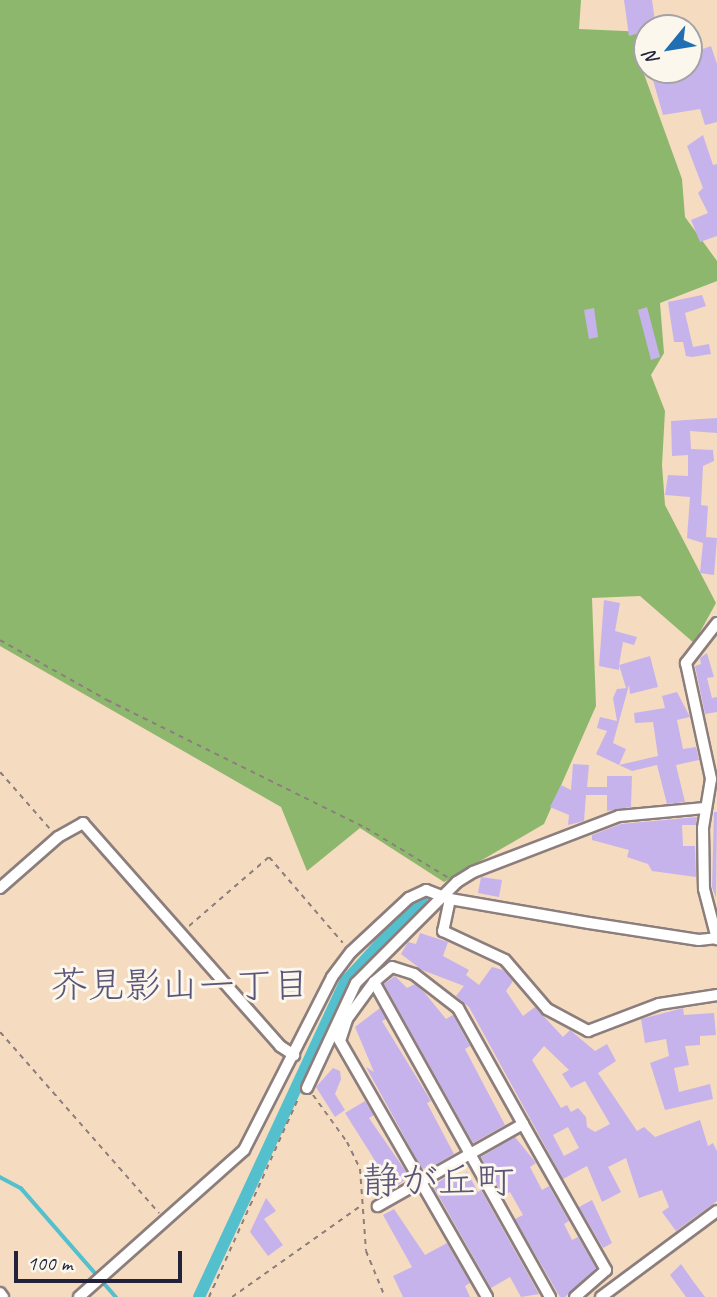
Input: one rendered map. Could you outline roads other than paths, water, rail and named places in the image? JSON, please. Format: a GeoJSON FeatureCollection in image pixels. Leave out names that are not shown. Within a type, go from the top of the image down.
{"type":"FeatureCollection","features":[{"type":"Feature","properties":{"kind":"street"},"geometry":{"type":"LineString","coordinates":[[79,1297],[244,1150],[295,1055],[332,977],[351,952],[409,898],[426,890],[447,896],[699,940],[717,938],[704,889],[705,808],[711,779],[686,663],[717,624]]}},
{"type":"Feature","properties":{"kind":"street"},"geometry":{"type":"LineString","coordinates":[[336,1036],[356,983],[447,896],[457,883],[473,872],[619,816],[705,808]]}},
{"type":"Feature","properties":{"kind":"street"},"geometry":{"type":"LineString","coordinates":[[0,888],[58,837],[83,823],[280,1046],[295,1055]]}},
{"type":"Feature","properties":{"kind":"street"},"geometry":{"type":"LineString","coordinates":[[447,896],[443,931],[505,960],[547,1009],[588,1031],[659,1004],[717,995]]}},
{"type":"Feature","properties":{"kind":"street"},"geometry":{"type":"LineString","coordinates":[[307,1088],[347,1019],[374,982],[392,967],[414,974],[458,1008],[606,1270],[575,1297]]}},
{"type":"Feature","properties":{"kind":"street"},"geometry":{"type":"LineString","coordinates":[[374,982],[550,1297]]}},
{"type":"Feature","properties":{"kind":"street"},"geometry":{"type":"LineString","coordinates":[[336,1036],[487,1297]]}},
{"type":"Feature","properties":{"kind":"street"},"geometry":{"type":"LineString","coordinates":[[378,1206],[523,1124]]}},
{"type":"Feature","properties":{"kind":"street"},"geometry":{"type":"LineString","coordinates":[[601,1297],[717,1211]]}},
{"type":"Feature","properties":{"kind":"waterway"},"geometry":{"type":"LineString","coordinates":[[199,1297],[345,982],[422,898]]}},
{"type":"Feature","properties":{"kind":"waterway"},"geometry":{"type":"LineString","coordinates":[[0,1177],[21,1188],[116,1297]]}},
{"type":"Feature","properties":{"kind":"district","name":"芥見影山一丁目"},"geometry":{"type":"Point","coordinates":[180,985]}},
{"type":"Feature","properties":{"kind":"district","name":"静が丘町"},"geometry":{"type":"Point","coordinates":[438,1181]}}]}
